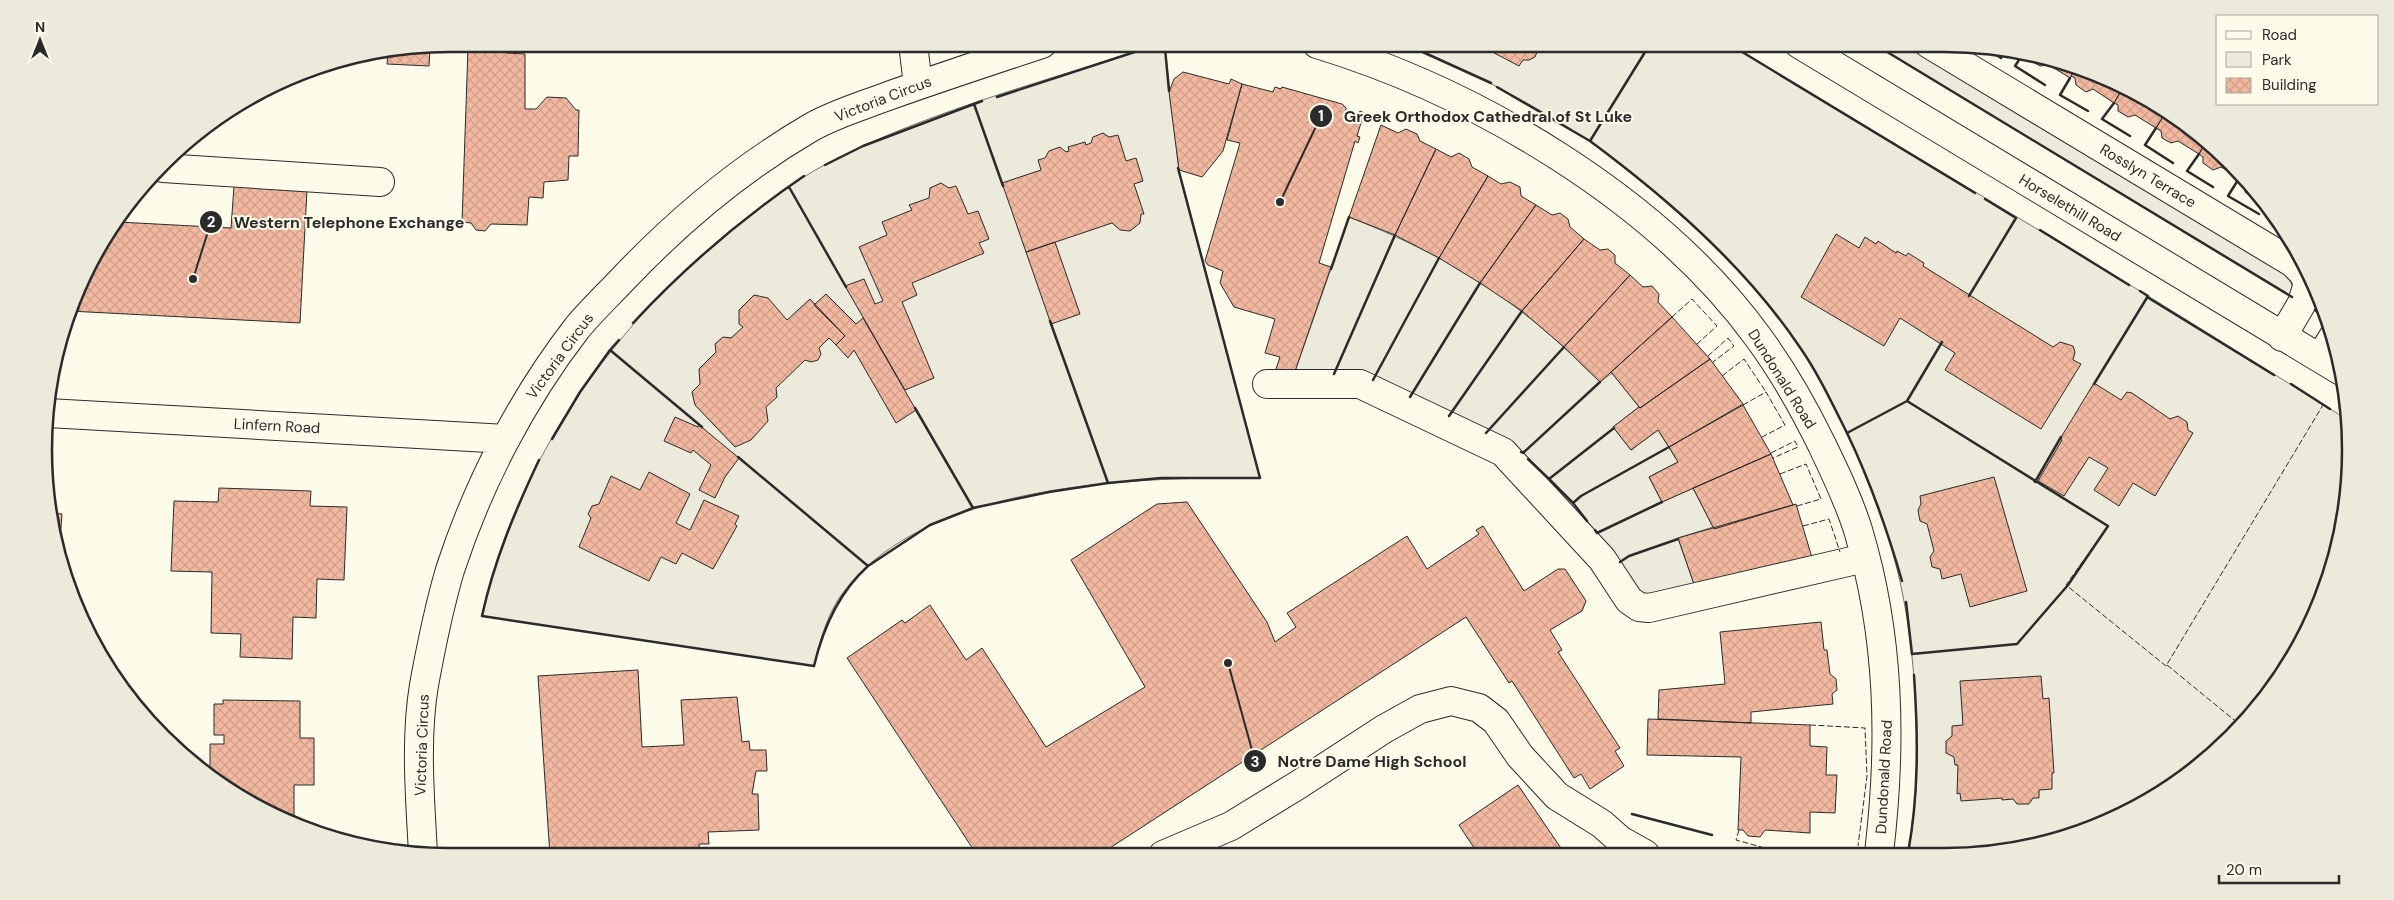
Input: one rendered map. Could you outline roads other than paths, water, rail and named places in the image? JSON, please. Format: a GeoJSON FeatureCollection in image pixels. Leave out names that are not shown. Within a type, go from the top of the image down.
{"type":"FeatureCollection","features":[{"type":"Feature","properties":{"kind":"street"},"geometry":{"type":"LineString","coordinates":[[914,52],[918,85]]}},
{"type":"Feature","properties":{"kind":"street","name":"Victoria Circus"},"geometry":{"type":"LineString","coordinates":[[423,847],[420,754],[424,687],[450,571],[506,439],[524,406],[578,328],[652,248],[695,210],[726,184],[813,127],[918,85],[1018,52]]}},
{"type":"Feature","properties":{"kind":"street","name":"Dundonald Road"},"geometry":{"type":"LineString","coordinates":[[1339,52],[1410,78],[1480,111],[1515,130],[1572,166],[1617,198],[1688,259],[1725,297],[1758,337],[1810,420],[1858,528],[1879,624],[1886,692],[1887,767],[1879,848]]}},
{"type":"Feature","properties":{"kind":"street","name":"Horselethill Road"},"geometry":{"type":"LineString","coordinates":[[1812,52],[2282,337],[2330,356]]}},
{"type":"Feature","properties":{"kind":"street","name":"Rosslyn Terrace"},"geometry":{"type":"LineString","coordinates":[[1942,52],[2297,267]]}},
{"type":"Feature","properties":{"kind":"street"},"geometry":{"type":"LineString","coordinates":[[170,168],[380,182]]}},
{"type":"Feature","properties":{"kind":"street","name":"Rosslyn Terrace"},"geometry":{"type":"LineString","coordinates":[[2282,337],[2302,303],[2307,288]]}},
{"type":"Feature","properties":{"kind":"street"},"geometry":{"type":"LineString","coordinates":[[1267,384],[1360,384],[1503,452],[1578,531],[1602,559],[1626,596],[1639,607],[1649,608],[1865,558]]}},
{"type":"Feature","properties":{"kind":"street","name":"Linfern Road"},"geometry":{"type":"LineString","coordinates":[[54,413],[506,439]]}},
{"type":"Feature","properties":{"kind":"street"},"geometry":{"type":"LineString","coordinates":[[1179,848],[1231,826],[1298,786],[1384,729],[1420,709],[1451,701],[1479,708],[1496,720],[1520,756],[1557,796],[1634,848]]}},
{"type":"Feature","properties":{"kind":"place","name":"Greek Orthodox Cathedral of St Luke"},"geometry":{"type":"Point","coordinates":[1280,202]}},
{"type":"Feature","properties":{"kind":"place","name":"Western Telephone Exchange"},"geometry":{"type":"Point","coordinates":[193,279]}},
{"type":"Feature","properties":{"kind":"place","name":"Notre Dame High School"},"geometry":{"type":"Point","coordinates":[1228,663]}}]}
